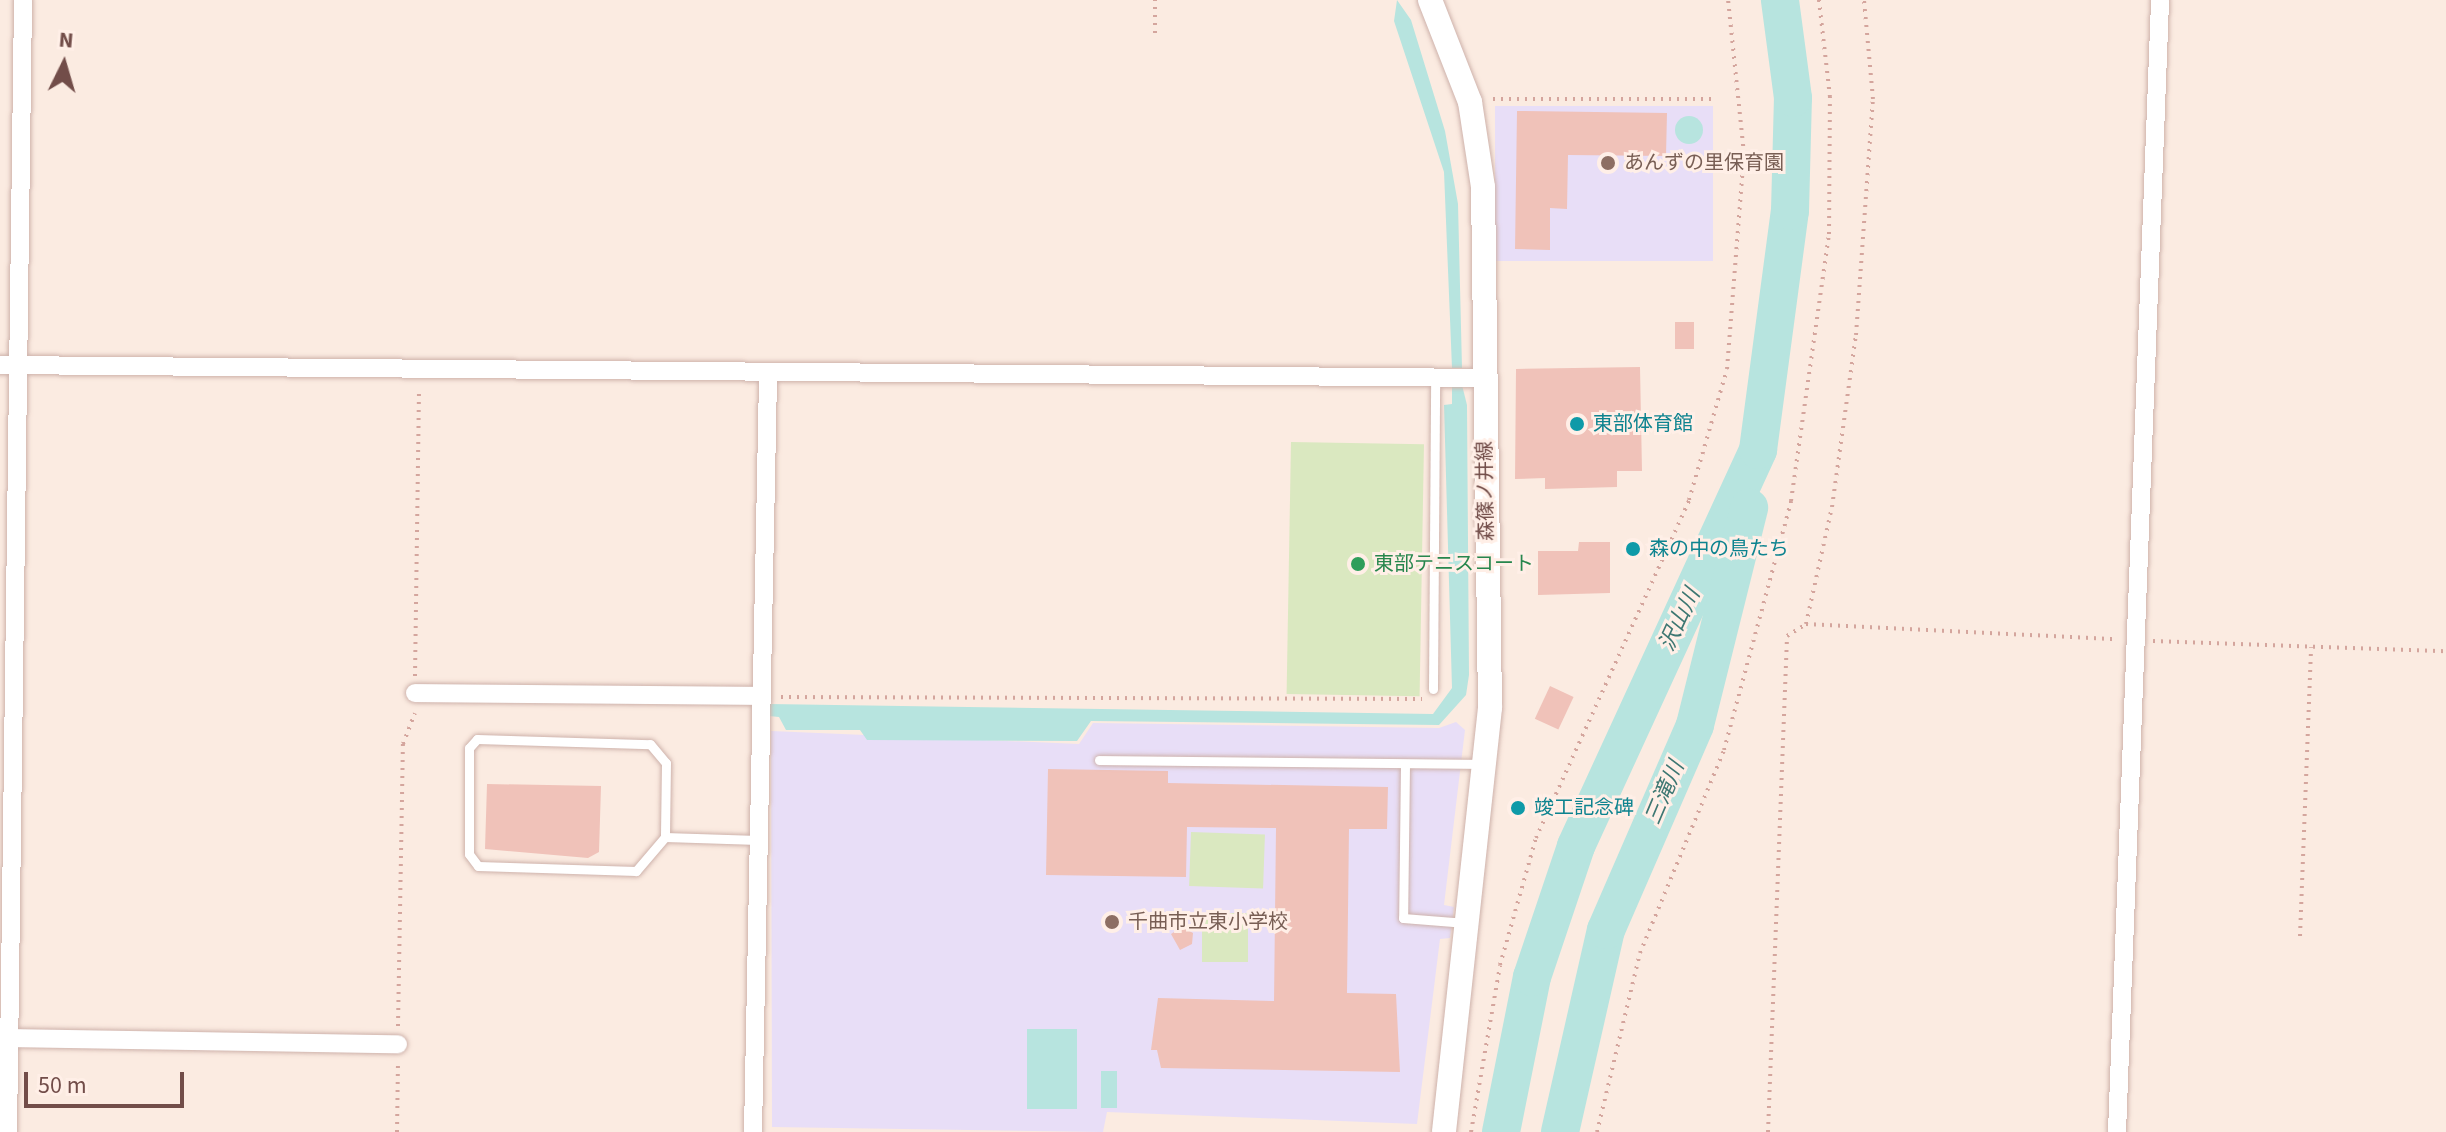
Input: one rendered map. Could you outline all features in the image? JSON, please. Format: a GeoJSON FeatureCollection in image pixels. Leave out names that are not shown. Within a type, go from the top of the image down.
{"type":"FeatureCollection","features":[{"type":"Feature","properties":{"kind":"main road","name":"森篠ノ井線"},"geometry":{"type":"LineString","coordinates":[[1430,0],[1470,102],[1483,187],[1485,764],[1472,923],[1444,1132]]}},
{"type":"Feature","properties":{"kind":"street"},"geometry":{"type":"LineString","coordinates":[[8,1132],[5,1038],[10,365],[23,0]]}},
{"type":"Feature","properties":{"kind":"street"},"geometry":{"type":"LineString","coordinates":[[2117,1132],[2160,0]]}},
{"type":"Feature","properties":{"kind":"street"},"geometry":{"type":"LineString","coordinates":[[10,365],[768,376],[902,368],[1484,378]]}},
{"type":"Feature","properties":{"kind":"street"},"geometry":{"type":"LineString","coordinates":[[753,1132],[768,376]]}},
{"type":"Feature","properties":{"kind":"street"},"geometry":{"type":"LineString","coordinates":[[415,693],[762,696]]}},
{"type":"Feature","properties":{"kind":"street"},"geometry":{"type":"LineString","coordinates":[[5,1038],[398,1044]]}},
{"type":"Feature","properties":{"kind":"lane"},"geometry":{"type":"LineString","coordinates":[[1433,689],[1435,377]]}},
{"type":"Feature","properties":{"kind":"lane"},"geometry":{"type":"LineString","coordinates":[[477,739],[650,744],[666,763],[665,837],[636,871],[478,866],[469,854],[469,748],[477,739]]}},
{"type":"Feature","properties":{"kind":"lane"},"geometry":{"type":"LineString","coordinates":[[1099,760],[1485,764]]}},
{"type":"Feature","properties":{"kind":"lane"},"geometry":{"type":"LineString","coordinates":[[1405,765],[1403,918],[1472,923]]}},
{"type":"Feature","properties":{"kind":"lane"},"geometry":{"type":"LineString","coordinates":[[665,837],[758,840]]}},
{"type":"Feature","properties":{"kind":"path"},"geometry":{"type":"LineString","coordinates":[[1155,0],[1155,33]]}},
{"type":"Feature","properties":{"kind":"path"},"geometry":{"type":"LineString","coordinates":[[1471,1132],[1500,965],[1536,838],[1689,500],[1727,369],[1744,154],[1728,0]]}},
{"type":"Feature","properties":{"kind":"path"},"geometry":{"type":"LineString","coordinates":[[1597,1132],[1640,953],[1724,750],[1791,501],[1829,234],[1830,97],[1819,0]]}},
{"type":"Feature","properties":{"kind":"path"},"geometry":{"type":"LineString","coordinates":[[1806,624],[1832,507],[1856,335],[1873,99],[1864,0]]}},
{"type":"Feature","properties":{"kind":"path"},"geometry":{"type":"LineString","coordinates":[[1470,102],[1711,99]]}},
{"type":"Feature","properties":{"kind":"path"},"geometry":{"type":"LineString","coordinates":[[397,1132],[403,744],[415,693],[419,372]]}},
{"type":"Feature","properties":{"kind":"path"},"geometry":{"type":"LineString","coordinates":[[1768,1132],[1787,636],[1806,624],[2446,651]]}},
{"type":"Feature","properties":{"kind":"path"},"geometry":{"type":"LineString","coordinates":[[2300,936],[2311,647]]}},
{"type":"Feature","properties":{"kind":"path"},"geometry":{"type":"LineString","coordinates":[[762,696],[1422,700],[1433,689]]}},
{"type":"Feature","properties":{"kind":"shaded area","name":"あんずの里保育園"},"geometry":{"type":"Polygon","coordinates":[[[1495,106],[1713,106],[1713,261],[1495,261],[1495,106]]]}},
{"type":"Feature","properties":{"kind":"shaded area","name":"千曲市立東小学校"},"geometry":{"type":"Polygon","coordinates":[[[1456,722],[1465,730],[1444,905],[1454,907],[1450,938],[1440,939],[1417,1124],[1107,1112],[1103,1132],[772,1127],[771,731],[1079,744],[1093,723],[1439,728],[1456,722]]]}},
{"type":"Feature","properties":{"kind":"green space","name":"東部テニスコート"},"geometry":{"type":"Polygon","coordinates":[[[1291,442],[1424,444],[1420,696],[1287,694],[1291,442]]]}},
{"type":"Feature","properties":{"kind":"green space"},"geometry":{"type":"Polygon","coordinates":[[[1191,832],[1265,835],[1263,889],[1189,886],[1191,832]]]}},
{"type":"Feature","properties":{"kind":"green space"},"geometry":{"type":"Polygon","coordinates":[[[1202,913],[1248,913],[1248,962],[1202,962],[1202,913]]]}},
{"type":"Feature","properties":{"kind":"water"},"geometry":{"type":"Polygon","coordinates":[[[1397,0],[1411,20],[1445,131],[1458,204],[1462,368],[1452,368],[1444,172],[1394,21],[1397,0]]]}},
{"type":"Feature","properties":{"kind":"water"},"geometry":{"type":"Polygon","coordinates":[[[1689,116],[1699,120],[1703,130],[1699,140],[1689,144],[1679,140],[1675,130],[1679,120],[1689,116]]]}},
{"type":"Feature","properties":{"kind":"water"},"geometry":{"type":"Polygon","coordinates":[[[1452,385],[1462,385],[1467,405],[1469,675],[1466,695],[1439,725],[1091,721],[1077,741],[867,740],[860,730],[786,730],[779,717],[769,716],[769,704],[1433,714],[1452,688],[1444,405],[1452,404],[1452,385]]]}},
{"type":"Feature","properties":{"kind":"water"},"geometry":{"type":"Polygon","coordinates":[[[1027,1029],[1077,1029],[1077,1109],[1027,1109],[1027,1029]]]}},
{"type":"Feature","properties":{"kind":"water"},"geometry":{"type":"Polygon","coordinates":[[[1101,1071],[1117,1071],[1117,1108],[1101,1108],[1101,1071]]]}},
{"type":"Feature","properties":{"kind":"building"},"geometry":{"type":"Polygon","coordinates":[[[1517,111],[1667,113],[1666,156],[1568,155],[1567,209],[1550,208],[1550,250],[1515,249],[1517,111]]]}},
{"type":"Feature","properties":{"kind":"building"},"geometry":{"type":"Polygon","coordinates":[[[1675,322],[1694,322],[1694,349],[1675,349],[1675,322]]]}},
{"type":"Feature","properties":{"kind":"building","name":"東部体育館"},"geometry":{"type":"Polygon","coordinates":[[[1640,367],[1642,471],[1617,471],[1617,487],[1545,489],[1545,478],[1515,479],[1516,369],[1640,367]]]}},
{"type":"Feature","properties":{"kind":"building"},"geometry":{"type":"Polygon","coordinates":[[[1579,542],[1610,542],[1610,593],[1538,595],[1538,551],[1578,551],[1579,542]]]}},
{"type":"Feature","properties":{"kind":"building"},"geometry":{"type":"Polygon","coordinates":[[[1550,686],[1574,697],[1558,730],[1535,719],[1550,686]]]}},
{"type":"Feature","properties":{"kind":"building"},"geometry":{"type":"Polygon","coordinates":[[[1048,769],[1168,771],[1168,783],[1388,787],[1387,829],[1349,829],[1347,993],[1396,994],[1400,1072],[1161,1068],[1157,1050],[1151,1050],[1158,998],[1274,1001],[1276,828],[1187,827],[1186,877],[1046,875],[1048,769]]]}},
{"type":"Feature","properties":{"kind":"building"},"geometry":{"type":"Polygon","coordinates":[[[487,784],[601,786],[599,852],[588,858],[485,849],[487,784]]]}},
{"type":"Feature","properties":{"kind":"building"},"geometry":{"type":"Polygon","coordinates":[[[1182,927],[1193,933],[1192,944],[1180,950],[1171,934],[1182,927]]]}},
{"type":"Feature","properties":{"kind":"waterway","name":"沢山川"},"geometry":{"type":"LineString","coordinates":[[1501,1132],[1532,977],[1576,846],[1758,450],[1790,211],[1793,98],[1780,0]]}},
{"type":"Feature","properties":{"kind":"waterway","name":"三滝川"},"geometry":{"type":"LineString","coordinates":[[1560,1132],[1606,930],[1695,725],[1749,508]]}},
{"type":"Feature","properties":{"kind":"place","name":"あんずの里保育園"},"geometry":{"type":"Point","coordinates":[1608,163]}},
{"type":"Feature","properties":{"kind":"place","name":"東部体育館"},"geometry":{"type":"Point","coordinates":[1577,424]}},
{"type":"Feature","properties":{"kind":"place","name":"森の中の鳥たち"},"geometry":{"type":"Point","coordinates":[1633,549]}},
{"type":"Feature","properties":{"kind":"place","name":"東部テニスコート"},"geometry":{"type":"Point","coordinates":[1358,564]}},
{"type":"Feature","properties":{"kind":"place","name":"竣工記念碑"},"geometry":{"type":"Point","coordinates":[1518,808]}},
{"type":"Feature","properties":{"kind":"place","name":"千曲市立東小学校"},"geometry":{"type":"Point","coordinates":[1112,922]}}]}
